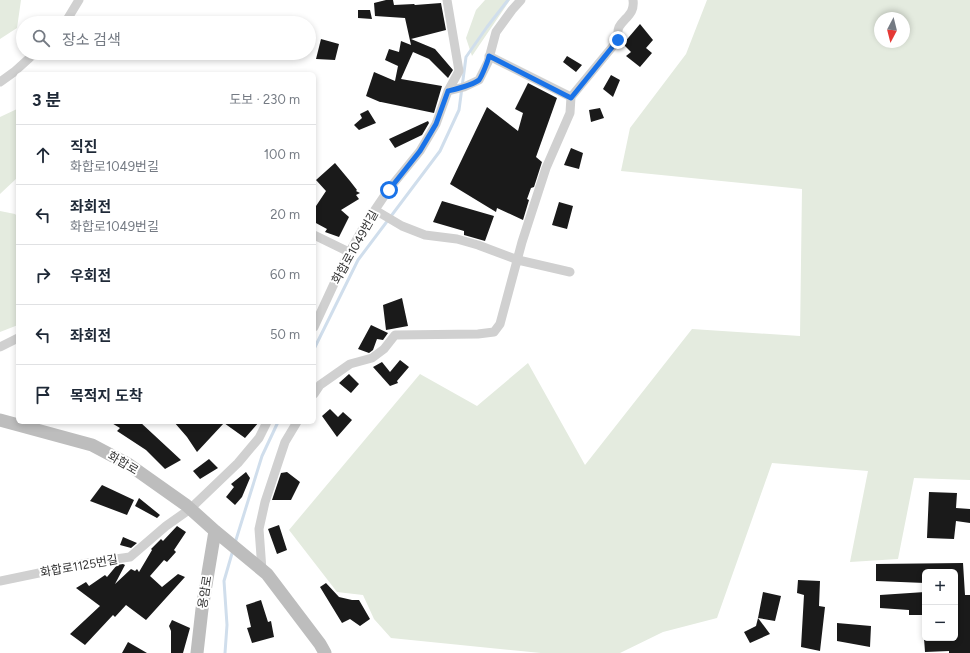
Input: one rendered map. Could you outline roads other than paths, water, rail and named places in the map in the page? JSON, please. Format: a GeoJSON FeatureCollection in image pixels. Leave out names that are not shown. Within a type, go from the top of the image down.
{"type":"FeatureCollection","features":[{"type":"Feature","properties":{"kind":"main road","name":"화합로"},"geometry":{"type":"LineString","coordinates":[[0,420],[92,445],[128,464],[190,509],[214,531],[262,570]]}},
{"type":"Feature","properties":{"kind":"main road","name":"용암로"},"geometry":{"type":"LineString","coordinates":[[197,653],[214,531]]}},
{"type":"Feature","properties":{"kind":"main road"},"geometry":{"type":"LineString","coordinates":[[262,570],[267,574],[299,615],[325,653]]}},
{"type":"Feature","properties":{"kind":"street"},"geometry":{"type":"LineString","coordinates":[[69,16],[79,0]]}},
{"type":"Feature","properties":{"kind":"street","name":"화합로1049번길"},"geometry":{"type":"LineString","coordinates":[[316,323],[349,252],[366,223],[389,190],[420,151],[456,89],[459,71],[447,0]]}},
{"type":"Feature","properties":{"kind":"street"},"geometry":{"type":"LineString","coordinates":[[456,89],[478,80],[488,62],[496,32],[520,0]]}},
{"type":"Feature","properties":{"kind":"street"},"geometry":{"type":"LineString","coordinates":[[316,390],[320,385],[350,364],[372,358],[384,349],[395,335],[478,334],[494,332],[500,324],[522,242],[546,168],[570,113],[571,98],[618,40],[618,28],[633,8],[633,0]]}},
{"type":"Feature","properties":{"kind":"street"},"geometry":{"type":"LineString","coordinates":[[489,56],[571,98]]}},
{"type":"Feature","properties":{"kind":"street"},"geometry":{"type":"LineString","coordinates":[[0,82],[28,60]]}},
{"type":"Feature","properties":{"kind":"street"},"geometry":{"type":"LineString","coordinates":[[374,210],[402,226],[425,235],[457,238],[518,260],[570,272]]}},
{"type":"Feature","properties":{"kind":"street"},"geometry":{"type":"LineString","coordinates":[[316,236],[349,252]]}},
{"type":"Feature","properties":{"kind":"street"},"geometry":{"type":"LineString","coordinates":[[0,347],[16,339]]}},
{"type":"Feature","properties":{"kind":"street"},"geometry":{"type":"LineString","coordinates":[[190,509],[238,463],[259,438],[266,424]]}},
{"type":"Feature","properties":{"kind":"street"},"geometry":{"type":"LineString","coordinates":[[262,570],[258,529],[265,502],[285,442],[296,424]]}},
{"type":"Feature","properties":{"kind":"street","name":"화합로1125번길"},"geometry":{"type":"LineString","coordinates":[[0,581],[87,563],[130,557],[166,526],[190,509]]}},
{"type":"Feature","properties":{"kind":"waterway"},"geometry":{"type":"LineString","coordinates":[[316,345],[358,260],[440,151],[459,110],[466,57],[508,0]]}},
{"type":"Feature","properties":{"kind":"waterway"},"geometry":{"type":"LineString","coordinates":[[235,543],[262,456],[277,424]]}},
{"type":"Feature","properties":{"kind":"waterway"},"geometry":{"type":"LineString","coordinates":[[225,653],[227,625],[224,581],[233,550]]}}]}
